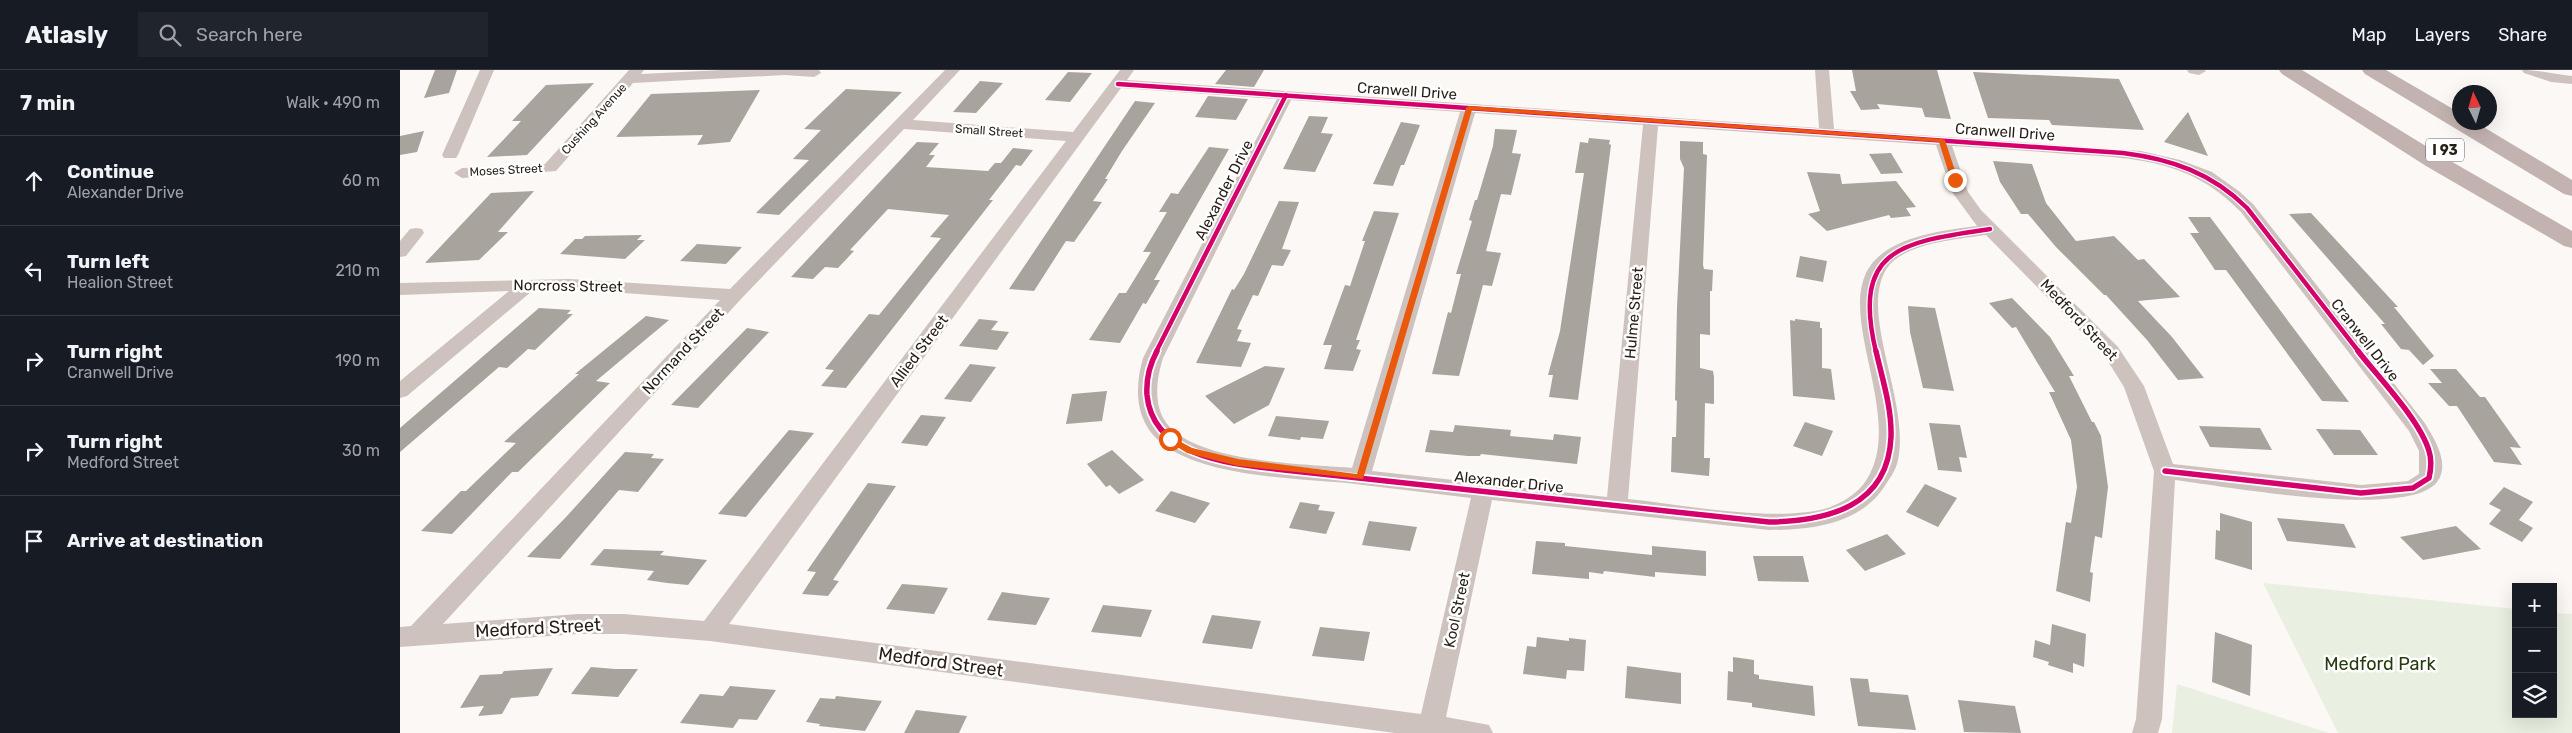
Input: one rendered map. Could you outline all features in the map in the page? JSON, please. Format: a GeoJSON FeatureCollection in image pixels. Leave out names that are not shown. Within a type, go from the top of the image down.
{"type":"FeatureCollection","features":[{"type":"Feature","properties":{"kind":"highway"},"geometry":{"type":"LineString","coordinates":[[2289,70],[2434,161],[2572,241]]}},
{"type":"Feature","properties":{"kind":"highway","name":"I 93"},"geometry":{"type":"LineString","coordinates":[[2318,70],[2572,229]]}},
{"type":"Feature","properties":{"kind":"highway","name":"I 93"},"geometry":{"type":"LineString","coordinates":[[2372,70],[2452,117]]}},
{"type":"Feature","properties":{"kind":"highway"},"geometry":{"type":"LineString","coordinates":[[2398,70],[2428,89],[2452,110]]}},
{"type":"Feature","properties":{"kind":"highway","name":"I 93"},"geometry":{"type":"LineString","coordinates":[[2475,130],[2572,189]]}},
{"type":"Feature","properties":{"kind":"street"},"geometry":{"type":"LineString","coordinates":[[450,155],[487,70]]}},
{"type":"Feature","properties":{"kind":"street","name":"Normand Street"},"geometry":{"type":"LineString","coordinates":[[409,636],[952,70]]}},
{"type":"Feature","properties":{"kind":"street"},"geometry":{"type":"LineString","coordinates":[[1822,70],[1827,133]]}},
{"type":"Feature","properties":{"kind":"street"},"geometry":{"type":"LineString","coordinates":[[2529,70],[2551,78],[2572,80]]}},
{"type":"Feature","properties":{"kind":"street"},"geometry":{"type":"LineString","coordinates":[[633,74],[785,71],[814,74]]}},
{"type":"Feature","properties":{"kind":"street","name":"Cushing Avenue"},"geometry":{"type":"LineString","coordinates":[[550,168],[633,74]]}},
{"type":"Feature","properties":{"kind":"street","name":"Cranwell Drive"},"geometry":{"type":"LineString","coordinates":[[1122,77],[1286,95],[2144,155],[2186,166],[2224,185],[2247,208],[2417,427],[2427,444],[2433,462],[2429,478],[2413,488],[2389,492],[2360,493],[2274,485],[2165,471]]}},
{"type":"Feature","properties":{"kind":"street","name":"Allied Street"},"geometry":{"type":"LineString","coordinates":[[710,631],[1122,77]]}},
{"type":"Feature","properties":{"kind":"street","name":"Alexander Drive"},"geometry":{"type":"LineString","coordinates":[[1286,95],[1153,358],[1146,383],[1148,408],[1157,424],[1170,439],[1190,450],[1238,462],[1483,493],[1769,522],[1798,522],[1824,518],[1847,510],[1865,497],[1879,483],[1887,467],[1892,449],[1886,397],[1870,317],[1868,289],[1872,276],[1891,254],[1906,247],[1990,229]]}},
{"type":"Feature","properties":{"kind":"street"},"geometry":{"type":"LineString","coordinates":[[1360,477],[1469,108]]}},
{"type":"Feature","properties":{"kind":"street","name":"Hulme Street"},"geometry":{"type":"LineString","coordinates":[[1617,506],[1651,120]]}},
{"type":"Feature","properties":{"kind":"street","name":"Small Street"},"geometry":{"type":"LineString","coordinates":[[900,124],[1078,137]]}},
{"type":"Feature","properties":{"kind":"street","name":"Medford Street"},"geometry":{"type":"LineString","coordinates":[[1942,140],[1960,192],[1975,214],[2111,351],[2134,386],[2165,471],[2149,719],[2146,733]]}},
{"type":"Feature","properties":{"kind":"street","name":"Moses Street"},"geometry":{"type":"LineString","coordinates":[[462,173],[550,168]]}},
{"type":"Feature","properties":{"kind":"street"},"geometry":{"type":"LineString","coordinates":[[400,252],[416,233]]}},
{"type":"Feature","properties":{"kind":"street"},"geometry":{"type":"LineString","coordinates":[[400,391],[529,284]]}},
{"type":"Feature","properties":{"kind":"street","name":"Norcross Street"},"geometry":{"type":"LineString","coordinates":[[400,289],[529,284],[626,287],[736,295]]}},
{"type":"Feature","properties":{"kind":"street","name":"Kool Street"},"geometry":{"type":"LineString","coordinates":[[1431,727],[1483,493]]}},
{"type":"Feature","properties":{"kind":"street","name":"Medford Street"},"geometry":{"type":"LineString","coordinates":[[409,636],[578,624],[624,624],[710,631],[1480,733]]}},
{"type":"Feature","properties":{"kind":"green space","name":"Medford Park"},"geometry":{"type":"Polygon","coordinates":[[[2263,583],[2512,609],[2512,718],[2557,718],[2557,613],[2572,614],[2572,733],[2338,733],[2263,583]]]}},
{"type":"Feature","properties":{"kind":"green space"},"geometry":{"type":"Polygon","coordinates":[[[2177,684],[2329,733],[2172,733],[2177,684]]]}},
{"type":"Feature","properties":{"kind":"building"},"geometry":{"type":"Polygon","coordinates":[[[435,70],[457,70],[449,93],[424,98],[435,70]]]}},
{"type":"Feature","properties":{"kind":"building"},"geometry":{"type":"Polygon","coordinates":[[[1226,70],[1264,70],[1254,87],[1215,84],[1226,70]]]}},
{"type":"Feature","properties":{"kind":"building"},"geometry":{"type":"Polygon","coordinates":[[[1852,70],[1937,70],[1951,119],[1925,117],[1922,108],[1877,104],[1880,109],[1861,110],[1850,91],[1856,91],[1852,70]]]}},
{"type":"Feature","properties":{"kind":"building"},"geometry":{"type":"Polygon","coordinates":[[[1068,72],[1092,73],[1070,102],[1045,100],[1068,72]]]}},
{"type":"Feature","properties":{"kind":"building"},"geometry":{"type":"Polygon","coordinates":[[[1973,72],[2119,79],[2144,130],[2052,125],[2049,120],[1988,118],[1973,72]]]}},
{"type":"Feature","properties":{"kind":"building"},"geometry":{"type":"Polygon","coordinates":[[[980,81],[1003,83],[976,113],[953,112],[980,81]]]}},
{"type":"Feature","properties":{"kind":"building"},"geometry":{"type":"Polygon","coordinates":[[[594,83],[527,155],[487,157],[521,121],[512,121],[546,85],[594,83]]]}},
{"type":"Feature","properties":{"kind":"building"},"geometry":{"type":"Polygon","coordinates":[[[846,89],[902,92],[779,215],[756,213],[809,160],[793,159],[821,130],[804,129],[846,89]]]}},
{"type":"Feature","properties":{"kind":"building"},"geometry":{"type":"Polygon","coordinates":[[[760,90],[730,142],[697,145],[703,135],[616,137],[651,94],[760,90]]]}},
{"type":"Feature","properties":{"kind":"building"},"geometry":{"type":"Polygon","coordinates":[[[1208,96],[1248,99],[1236,120],[1195,117],[1208,96]]]}},
{"type":"Feature","properties":{"kind":"building"},"geometry":{"type":"Polygon","coordinates":[[[1135,101],[1155,103],[1122,151],[1105,179],[1108,179],[1093,201],[1102,202],[1074,242],[1066,241],[1034,291],[1009,289],[1135,101]]]}},
{"type":"Feature","properties":{"kind":"building"},"geometry":{"type":"Polygon","coordinates":[[[2188,112],[2208,156],[2164,142],[2188,112]]]}},
{"type":"Feature","properties":{"kind":"building"},"geometry":{"type":"Polygon","coordinates":[[[1309,116],[1328,117],[1321,133],[1333,134],[1315,172],[1283,169],[1309,116]]]}},
{"type":"Feature","properties":{"kind":"building"},"geometry":{"type":"Polygon","coordinates":[[[1401,122],[1420,125],[1404,165],[1401,165],[1393,186],[1373,184],[1401,122]]]}},
{"type":"Feature","properties":{"kind":"building"},"geometry":{"type":"Polygon","coordinates":[[[1495,129],[1517,130],[1512,153],[1521,154],[1511,195],[1501,194],[1486,251],[1501,253],[1492,286],[1483,285],[1459,376],[1432,374],[1448,312],[1451,313],[1461,274],[1456,274],[1472,221],[1469,220],[1493,146],[1495,129]]]}},
{"type":"Feature","properties":{"kind":"building"},"geometry":{"type":"Polygon","coordinates":[[[424,131],[417,152],[400,155],[400,136],[424,131]]]}},
{"type":"Feature","properties":{"kind":"building"},"geometry":{"type":"Polygon","coordinates":[[[1589,138],[1610,140],[1609,144],[1611,145],[1578,400],[1549,397],[1553,375],[1548,375],[1560,331],[1584,173],[1575,173],[1580,142],[1588,143],[1589,138]]]}},
{"type":"Feature","properties":{"kind":"building"},"geometry":{"type":"Polygon","coordinates":[[[1680,141],[1703,142],[1703,154],[1707,155],[1703,265],[1704,269],[1713,270],[1712,291],[1710,291],[1710,335],[1700,334],[1700,368],[1713,371],[1714,377],[1714,404],[1705,403],[1704,458],[1710,458],[1709,476],[1671,472],[1672,437],[1676,437],[1677,307],[1684,168],[1680,159],[1680,141]]]}},
{"type":"Feature","properties":{"kind":"building"},"geometry":{"type":"Polygon","coordinates":[[[917,142],[939,143],[929,155],[935,155],[926,167],[988,171],[995,163],[1001,163],[1013,148],[1033,150],[1021,166],[1016,165],[989,200],[993,200],[846,388],[821,386],[834,370],[825,369],[869,314],[879,315],[941,238],[930,237],[949,215],[888,209],[850,250],[854,251],[838,268],[825,267],[813,279],[791,277],[917,142]]]}},
{"type":"Feature","properties":{"kind":"building"},"geometry":{"type":"Polygon","coordinates":[[[1209,147],[1229,149],[1154,280],[1160,280],[1146,304],[1143,303],[1120,343],[1089,340],[1119,293],[1126,293],[1151,252],[1143,252],[1167,212],[1159,212],[1171,193],[1178,194],[1209,147]]]}},
{"type":"Feature","properties":{"kind":"building"},"geometry":{"type":"Polygon","coordinates":[[[1891,153],[1903,173],[1881,174],[1869,154],[1891,153]]]}},
{"type":"Feature","properties":{"kind":"building"},"geometry":{"type":"Polygon","coordinates":[[[1993,161],[2032,164],[2046,203],[2076,241],[2114,236],[2138,260],[2144,259],[2180,297],[2138,301],[2172,337],[2204,378],[2178,380],[2147,340],[2106,295],[2056,247],[2028,214],[2021,214],[2000,182],[1993,161]]]}},
{"type":"Feature","properties":{"kind":"building"},"geometry":{"type":"Polygon","coordinates":[[[1807,172],[1840,174],[1842,184],[1896,181],[1916,207],[1906,208],[1911,216],[1891,218],[1889,215],[1827,231],[1808,214],[1820,211],[1807,172]]]}},
{"type":"Feature","properties":{"kind":"building"},"geometry":{"type":"Polygon","coordinates":[[[534,191],[498,232],[508,232],[479,260],[425,263],[491,193],[534,191]]]}},
{"type":"Feature","properties":{"kind":"building"},"geometry":{"type":"Polygon","coordinates":[[[1279,201],[1299,202],[1282,249],[1291,250],[1283,266],[1272,265],[1258,296],[1253,295],[1237,329],[1242,330],[1237,341],[1251,343],[1241,367],[1196,363],[1232,289],[1234,290],[1244,274],[1279,201]]]}},
{"type":"Feature","properties":{"kind":"building"},"geometry":{"type":"Polygon","coordinates":[[[1374,211],[1399,213],[1356,340],[1360,340],[1356,349],[1361,350],[1353,371],[1324,369],[1332,345],[1323,345],[1345,285],[1350,286],[1365,241],[1362,241],[1374,211]]]}},
{"type":"Feature","properties":{"kind":"building"},"geometry":{"type":"Polygon","coordinates":[[[2311,213],[2398,307],[2394,307],[2434,356],[2423,365],[2409,350],[2401,349],[2381,324],[2385,324],[2289,214],[2311,213]]]}},
{"type":"Feature","properties":{"kind":"building"},"geometry":{"type":"Polygon","coordinates":[[[2188,217],[2210,217],[2349,402],[2322,401],[2226,270],[2215,270],[2190,233],[2199,233],[2188,217]]]}},
{"type":"Feature","properties":{"kind":"building"},"geometry":{"type":"Polygon","coordinates":[[[642,235],[637,240],[645,240],[625,259],[560,254],[575,239],[582,239],[585,236],[642,235]]]}},
{"type":"Feature","properties":{"kind":"building"},"geometry":{"type":"Polygon","coordinates":[[[697,244],[742,247],[726,264],[680,261],[697,244]]]}},
{"type":"Feature","properties":{"kind":"building"},"geometry":{"type":"Polygon","coordinates":[[[1800,256],[1827,261],[1823,282],[1796,277],[1800,256]]]}},
{"type":"Feature","properties":{"kind":"building"},"geometry":{"type":"Polygon","coordinates":[[[2012,298],[2050,337],[2074,376],[2069,376],[2101,436],[2108,487],[2102,538],[2095,536],[2090,572],[2093,573],[2090,602],[2056,591],[2066,522],[2071,523],[2077,487],[2071,440],[2049,392],[2055,392],[2016,327],[2012,328],[1989,303],[2012,298]]]}},
{"type":"Feature","properties":{"kind":"building"},"geometry":{"type":"Polygon","coordinates":[[[1908,306],[1935,308],[1954,391],[1923,388],[1910,332],[1908,306]]]}},
{"type":"Feature","properties":{"kind":"building"},"geometry":{"type":"Polygon","coordinates":[[[539,308],[571,310],[567,314],[573,314],[535,350],[528,349],[507,368],[499,367],[400,452],[400,428],[539,308]]]}},
{"type":"Feature","properties":{"kind":"building"},"geometry":{"type":"Polygon","coordinates":[[[646,316],[669,320],[596,381],[610,383],[518,472],[512,472],[452,534],[421,531],[461,491],[466,491],[516,443],[504,442],[579,374],[575,374],[646,316]]]}},
{"type":"Feature","properties":{"kind":"building"},"geometry":{"type":"Polygon","coordinates":[[[979,319],[998,321],[991,330],[1009,332],[997,350],[959,346],[979,319]]]}},
{"type":"Feature","properties":{"kind":"building"},"geometry":{"type":"Polygon","coordinates":[[[1795,319],[1820,322],[1820,328],[1822,328],[1822,368],[1831,369],[1835,400],[1793,396],[1790,320],[1795,321],[1795,319]]]}},
{"type":"Feature","properties":{"kind":"building"},"geometry":{"type":"Polygon","coordinates":[[[747,328],[769,332],[698,408],[671,405],[747,328]]]}},
{"type":"Feature","properties":{"kind":"building"},"geometry":{"type":"Polygon","coordinates":[[[970,364],[996,367],[971,402],[944,399],[970,364]]]}},
{"type":"Feature","properties":{"kind":"building"},"geometry":{"type":"Polygon","coordinates":[[[1265,366],[1285,368],[1269,405],[1234,424],[1205,396],[1265,366]]]}},
{"type":"Feature","properties":{"kind":"building"},"geometry":{"type":"Polygon","coordinates":[[[2430,369],[2456,369],[2480,397],[2485,397],[2521,448],[2510,447],[2522,465],[2494,462],[2457,406],[2449,406],[2428,383],[2442,383],[2430,369]]]}},
{"type":"Feature","properties":{"kind":"building"},"geometry":{"type":"Polygon","coordinates":[[[1107,391],[1102,421],[1066,424],[1072,394],[1107,391]]]}},
{"type":"Feature","properties":{"kind":"building"},"geometry":{"type":"Polygon","coordinates":[[[921,415],[946,417],[927,446],[901,443],[921,415]]]}},
{"type":"Feature","properties":{"kind":"building"},"geometry":{"type":"Polygon","coordinates":[[[1276,416],[1329,421],[1323,439],[1301,437],[1300,440],[1268,436],[1276,416]]]}},
{"type":"Feature","properties":{"kind":"building"},"geometry":{"type":"Polygon","coordinates":[[[1805,422],[1833,431],[1822,456],[1793,446],[1805,422]]]}},
{"type":"Feature","properties":{"kind":"building"},"geometry":{"type":"Polygon","coordinates":[[[1929,423],[1960,425],[1967,458],[1959,457],[1962,472],[1938,470],[1929,423]]]}},
{"type":"Feature","properties":{"kind":"building"},"geometry":{"type":"Polygon","coordinates":[[[1455,425],[1511,430],[1510,436],[1553,440],[1554,434],[1581,437],[1577,464],[1481,454],[1480,456],[1468,456],[1425,452],[1430,430],[1453,432],[1455,425]]]}},
{"type":"Feature","properties":{"kind":"building"},"geometry":{"type":"Polygon","coordinates":[[[2199,426],[2260,428],[2272,450],[2210,447],[2199,426]]]}},
{"type":"Feature","properties":{"kind":"building"},"geometry":{"type":"Polygon","coordinates":[[[2316,429],[2360,430],[2378,455],[2334,455],[2316,429]]]}},
{"type":"Feature","properties":{"kind":"building"},"geometry":{"type":"Polygon","coordinates":[[[789,430],[814,433],[746,517],[718,514],[789,430]]]}},
{"type":"Feature","properties":{"kind":"building"},"geometry":{"type":"Polygon","coordinates":[[[1112,450],[1144,480],[1119,494],[1110,485],[1106,487],[1087,464],[1112,450]]]}},
{"type":"Feature","properties":{"kind":"building"},"geometry":{"type":"Polygon","coordinates":[[[625,452],[654,454],[651,458],[664,459],[638,492],[619,490],[560,559],[527,557],[567,516],[625,452]]]}},
{"type":"Feature","properties":{"kind":"building"},"geometry":{"type":"Polygon","coordinates":[[[868,483],[896,486],[833,580],[839,581],[828,596],[802,594],[816,572],[807,571],[868,483]]]}},
{"type":"Feature","properties":{"kind":"building"},"geometry":{"type":"Polygon","coordinates":[[[1925,484],[1957,498],[1938,527],[1906,512],[1925,484]]]}},
{"type":"Feature","properties":{"kind":"building"},"geometry":{"type":"Polygon","coordinates":[[[2504,487],[2533,502],[2519,520],[2533,528],[2522,542],[2489,524],[2501,510],[2489,504],[2504,487]]]}},
{"type":"Feature","properties":{"kind":"building"},"geometry":{"type":"Polygon","coordinates":[[[1171,491],[1210,503],[1195,523],[1155,511],[1171,491]]]}},
{"type":"Feature","properties":{"kind":"building"},"geometry":{"type":"Polygon","coordinates":[[[1300,502],[1320,505],[1318,510],[1335,512],[1326,534],[1289,528],[1300,502]]]}},
{"type":"Feature","properties":{"kind":"building"},"geometry":{"type":"Polygon","coordinates":[[[2220,513],[2252,522],[2252,570],[2215,559],[2216,530],[2220,531],[2220,513]]]}},
{"type":"Feature","properties":{"kind":"building"},"geometry":{"type":"Polygon","coordinates":[[[2277,518],[2344,524],[2356,548],[2287,541],[2277,518]]]}},
{"type":"Feature","properties":{"kind":"building"},"geometry":{"type":"Polygon","coordinates":[[[1369,521],[1417,527],[1410,551],[1362,545],[1369,521]]]}},
{"type":"Feature","properties":{"kind":"building"},"geometry":{"type":"Polygon","coordinates":[[[2456,526],[2481,549],[2423,560],[2400,537],[2456,526]]]}},
{"type":"Feature","properties":{"kind":"building"},"geometry":{"type":"Polygon","coordinates":[[[1887,534],[1906,554],[1865,571],[1846,550],[1887,534]]]}},
{"type":"Feature","properties":{"kind":"building"},"geometry":{"type":"Polygon","coordinates":[[[1536,541],[1652,555],[1652,546],[1706,551],[1706,576],[1655,572],[1655,577],[1604,571],[1603,574],[1589,572],[1589,579],[1532,574],[1536,541]]]}},
{"type":"Feature","properties":{"kind":"building"},"geometry":{"type":"Polygon","coordinates":[[[604,549],[664,551],[660,555],[707,560],[688,585],[667,583],[647,580],[654,571],[590,565],[604,549]]]}},
{"type":"Feature","properties":{"kind":"building"},"geometry":{"type":"Polygon","coordinates":[[[1753,556],[1803,556],[1809,582],[1758,581],[1753,556]]]}},
{"type":"Feature","properties":{"kind":"building"},"geometry":{"type":"Polygon","coordinates":[[[902,584],[948,588],[934,614],[886,609],[902,584]]]}},
{"type":"Feature","properties":{"kind":"building"},"geometry":{"type":"Polygon","coordinates":[[[1002,592],[1050,598],[1036,625],[987,620],[1002,592]]]}},
{"type":"Feature","properties":{"kind":"building"},"geometry":{"type":"Polygon","coordinates":[[[1103,605],[1152,610],[1141,637],[1091,632],[1103,605]]]}},
{"type":"Feature","properties":{"kind":"building"},"geometry":{"type":"Polygon","coordinates":[[[1212,615],[1261,621],[1252,649],[1202,643],[1212,615]]]}},
{"type":"Feature","properties":{"kind":"building"},"geometry":{"type":"Polygon","coordinates":[[[2052,624],[2086,634],[2084,667],[2073,663],[2073,673],[2048,665],[2049,662],[2033,657],[2035,640],[2050,645],[2052,624]]]}},
{"type":"Feature","properties":{"kind":"building"},"geometry":{"type":"Polygon","coordinates":[[[1320,627],[1370,632],[1364,661],[1312,656],[1320,627]]]}},
{"type":"Feature","properties":{"kind":"building"},"geometry":{"type":"Polygon","coordinates":[[[2215,632],[2252,645],[2250,696],[2212,682],[2215,632]]]}},
{"type":"Feature","properties":{"kind":"building"},"geometry":{"type":"Polygon","coordinates":[[[1537,637],[1569,641],[1569,638],[1586,640],[1584,671],[1567,670],[1566,679],[1523,674],[1527,646],[1536,647],[1537,637]]]}},
{"type":"Feature","properties":{"kind":"building"},"geometry":{"type":"Polygon","coordinates":[[[1733,657],[1754,660],[1754,674],[1759,675],[1759,679],[1813,686],[1815,716],[1752,707],[1752,703],[1727,700],[1728,671],[1733,672],[1733,657]]]}},
{"type":"Feature","properties":{"kind":"building"},"geometry":{"type":"Polygon","coordinates":[[[1627,666],[1681,673],[1681,704],[1625,698],[1627,666]]]}},
{"type":"Feature","properties":{"kind":"building"},"geometry":{"type":"Polygon","coordinates":[[[591,667],[638,669],[618,697],[571,694],[591,667]]]}},
{"type":"Feature","properties":{"kind":"building"},"geometry":{"type":"Polygon","coordinates":[[[553,668],[538,696],[511,698],[502,714],[478,716],[484,706],[460,708],[480,675],[502,674],[504,671],[553,668]]]}},
{"type":"Feature","properties":{"kind":"building"},"geometry":{"type":"Polygon","coordinates":[[[1850,678],[1868,679],[1870,692],[1908,695],[1916,730],[1858,726],[1850,678]]]}},
{"type":"Feature","properties":{"kind":"building"},"geometry":{"type":"Polygon","coordinates":[[[730,686],[776,690],[757,720],[739,719],[733,728],[680,723],[700,694],[723,696],[730,686]]]}},
{"type":"Feature","properties":{"kind":"building"},"geometry":{"type":"Polygon","coordinates":[[[836,696],[882,701],[865,731],[819,726],[820,724],[806,722],[820,698],[835,699],[836,696]]]}},
{"type":"Feature","properties":{"kind":"building"},"geometry":{"type":"Polygon","coordinates":[[[1958,700],[2015,706],[2021,733],[1964,732],[1958,700]]]}},
{"type":"Feature","properties":{"kind":"building"},"geometry":{"type":"Polygon","coordinates":[[[916,710],[967,716],[959,733],[904,733],[916,710]]]}},
{"type":"Feature","properties":{"kind":"cycle path"},"geometry":{"type":"LineString","coordinates":[[1118,84],[2123,153],[2158,158],[2191,168],[2221,184],[2247,208],[2417,427],[2431,457],[2431,470],[2429,478],[2413,488],[2389,492],[2361,493],[2274,485],[2165,471]]}},
{"type":"Feature","properties":{"kind":"cycle path"},"geometry":{"type":"LineString","coordinates":[[1286,95],[1153,358],[1148,381],[1148,403],[1155,423],[1162,432],[1188,450],[1233,463],[1769,522],[1810,520],[1837,513],[1849,508],[1871,491],[1886,466],[1891,437],[1888,406],[1869,313],[1870,287],[1880,265],[1889,256],[1902,249],[1931,239],[1990,229]]}},
{"type":"Feature","properties":{"kind":"route"},"geometry":{"type":"LineString","coordinates":[[1170,439],[1190,450],[1214,458],[1360,477],[1469,108],[1942,140],[1955,180]]}}]}
